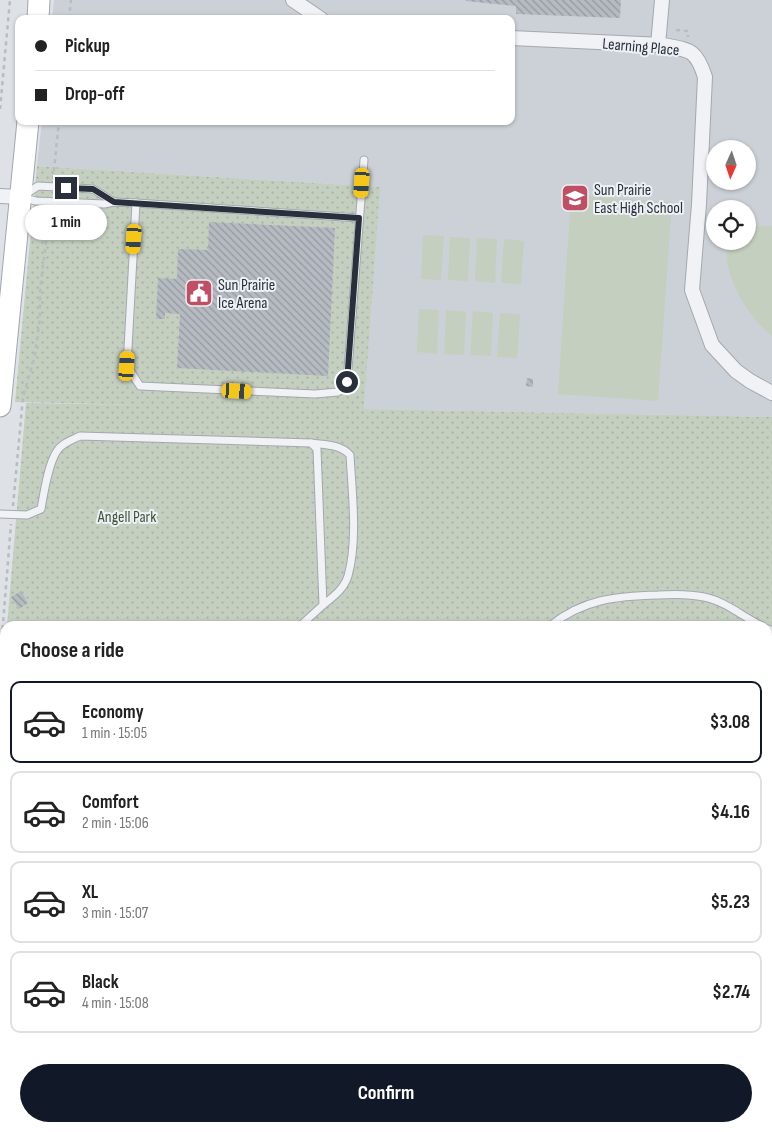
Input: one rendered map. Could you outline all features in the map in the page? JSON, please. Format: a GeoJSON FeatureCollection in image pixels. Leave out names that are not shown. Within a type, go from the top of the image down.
{"type":"FeatureCollection","features":[{"type":"Feature","properties":{"kind":"main road"},"geometry":{"type":"LineString","coordinates":[[38,15],[40,0]]}},
{"type":"Feature","properties":{"kind":"main road"},"geometry":{"type":"LineString","coordinates":[[0,406],[10,197],[27,125]]}},
{"type":"Feature","properties":{"kind":"street"},"geometry":{"type":"LineString","coordinates":[[293,0],[315,15]]}},
{"type":"Feature","properties":{"kind":"street"},"geometry":{"type":"LineString","coordinates":[[658,45],[662,0]]}},
{"type":"Feature","properties":{"kind":"street","name":"Learning Place"},"geometry":{"type":"LineString","coordinates":[[515,38],[658,45],[684,49],[695,54],[704,77],[699,204],[692,290],[712,344],[736,371],[772,393]]}},
{"type":"Feature","properties":{"kind":"lane"},"geometry":{"type":"LineString","coordinates":[[136,203],[127,366],[140,386],[315,394],[338,392],[347,382],[364,160]]}},
{"type":"Feature","properties":{"kind":"lane"},"geometry":{"type":"LineString","coordinates":[[10,197],[38,186],[93,189],[114,202]]}},
{"type":"Feature","properties":{"kind":"lane"},"geometry":{"type":"LineString","coordinates":[[10,197],[51,202],[136,203],[359,218]]}},
{"type":"Feature","properties":{"kind":"lane"},"geometry":{"type":"LineString","coordinates":[[0,514],[27,515],[40,509],[48,474],[57,451],[67,442],[80,436],[311,442],[335,446],[345,450],[350,455],[354,534],[348,577],[338,594],[305,621]]}},
{"type":"Feature","properties":{"kind":"lane"},"geometry":{"type":"LineString","coordinates":[[311,442],[317,449],[323,605]]}},
{"type":"Feature","properties":{"kind":"lane"},"geometry":{"type":"LineString","coordinates":[[556,621],[562,616],[600,600],[668,594],[705,597],[733,609],[751,621]]}},
{"type":"Feature","properties":{"kind":"path"},"geometry":{"type":"LineString","coordinates":[[0,109],[10,0]]}},
{"type":"Feature","properties":{"kind":"path"},"geometry":{"type":"LineString","coordinates":[[69,15],[71,0]]}},
{"type":"Feature","properties":{"kind":"path"},"geometry":{"type":"LineString","coordinates":[[676,30],[688,30],[688,40]]}},
{"type":"Feature","properties":{"kind":"path"},"geometry":{"type":"LineString","coordinates":[[53,187],[59,125]]}},
{"type":"Feature","properties":{"kind":"path"},"geometry":{"type":"LineString","coordinates":[[3,621],[23,397],[35,355],[38,335],[40,290],[51,202]]}},
{"type":"Feature","properties":{"kind":"shaded area","name":"Sun Prairie East High School"},"geometry":{"type":"Polygon","coordinates":[[[54,0],[772,0],[772,417],[364,409],[379,187],[37,166],[42,125],[515,125],[515,15],[52,15],[54,0]]]}},
{"type":"Feature","properties":{"kind":"green space","name":"Angell Park"},"geometry":{"type":"Polygon","coordinates":[[[37,166],[380,187],[364,409],[772,417],[772,621],[7,621],[26,403],[146,405],[15,402],[37,166]]]}},
{"type":"Feature","properties":{"kind":"green space"},"geometry":{"type":"Polygon","coordinates":[[[571,195],[672,202],[658,401],[558,394],[571,195]]]}},
{"type":"Feature","properties":{"kind":"green space"},"geometry":{"type":"Polygon","coordinates":[[[772,226],[772,336],[757,321],[737,292],[727,261],[727,250],[756,250],[756,227],[772,226]]]}},
{"type":"Feature","properties":{"kind":"green space"},"geometry":{"type":"Polygon","coordinates":[[[423,235],[444,236],[441,280],[421,279],[423,235]]]}},
{"type":"Feature","properties":{"kind":"green space"},"geometry":{"type":"Polygon","coordinates":[[[450,237],[470,238],[468,281],[448,280],[450,237]]]}},
{"type":"Feature","properties":{"kind":"green space"},"geometry":{"type":"Polygon","coordinates":[[[477,238],[497,239],[495,283],[475,281],[477,238]]]}},
{"type":"Feature","properties":{"kind":"green space"},"geometry":{"type":"Polygon","coordinates":[[[504,239],[524,241],[521,284],[501,283],[504,239]]]}},
{"type":"Feature","properties":{"kind":"green space"},"geometry":{"type":"Polygon","coordinates":[[[419,309],[439,310],[437,354],[417,352],[419,309]]]}},
{"type":"Feature","properties":{"kind":"green space"},"geometry":{"type":"Polygon","coordinates":[[[446,310],[466,312],[464,355],[444,354],[446,310]]]}},
{"type":"Feature","properties":{"kind":"green space"},"geometry":{"type":"Polygon","coordinates":[[[473,311],[493,313],[491,356],[470,355],[473,311]]]}},
{"type":"Feature","properties":{"kind":"green space"},"geometry":{"type":"Polygon","coordinates":[[[500,313],[520,314],[517,358],[497,357],[500,313]]]}},
{"type":"Feature","properties":{"kind":"building"},"geometry":{"type":"Polygon","coordinates":[[[466,0],[621,0],[620,18],[516,14],[516,6],[466,0]]]}},
{"type":"Feature","properties":{"kind":"building"},"geometry":{"type":"Polygon","coordinates":[[[209,222],[335,228],[328,376],[177,368],[180,314],[165,313],[165,319],[156,319],[158,278],[177,279],[178,249],[208,250],[209,222]]]}},
{"type":"Feature","properties":{"kind":"building"},"geometry":{"type":"Polygon","coordinates":[[[527,378],[533,379],[533,387],[526,386],[527,378]]]}},
{"type":"Feature","properties":{"kind":"building"},"geometry":{"type":"Polygon","coordinates":[[[21,591],[28,603],[19,609],[11,597],[21,591]]]}},
{"type":"Feature","properties":{"kind":"place","name":"Sun Prairie East High School"},"geometry":{"type":"Point","coordinates":[575,198]}},
{"type":"Feature","properties":{"kind":"place","name":"Sun Prairie Ice Arena"},"geometry":{"type":"Point","coordinates":[199,293]}},
{"type":"Feature","properties":{"kind":"route"},"geometry":{"type":"LineString","coordinates":[[66,188],[93,189],[114,202],[359,218],[347,382]]}}]}
